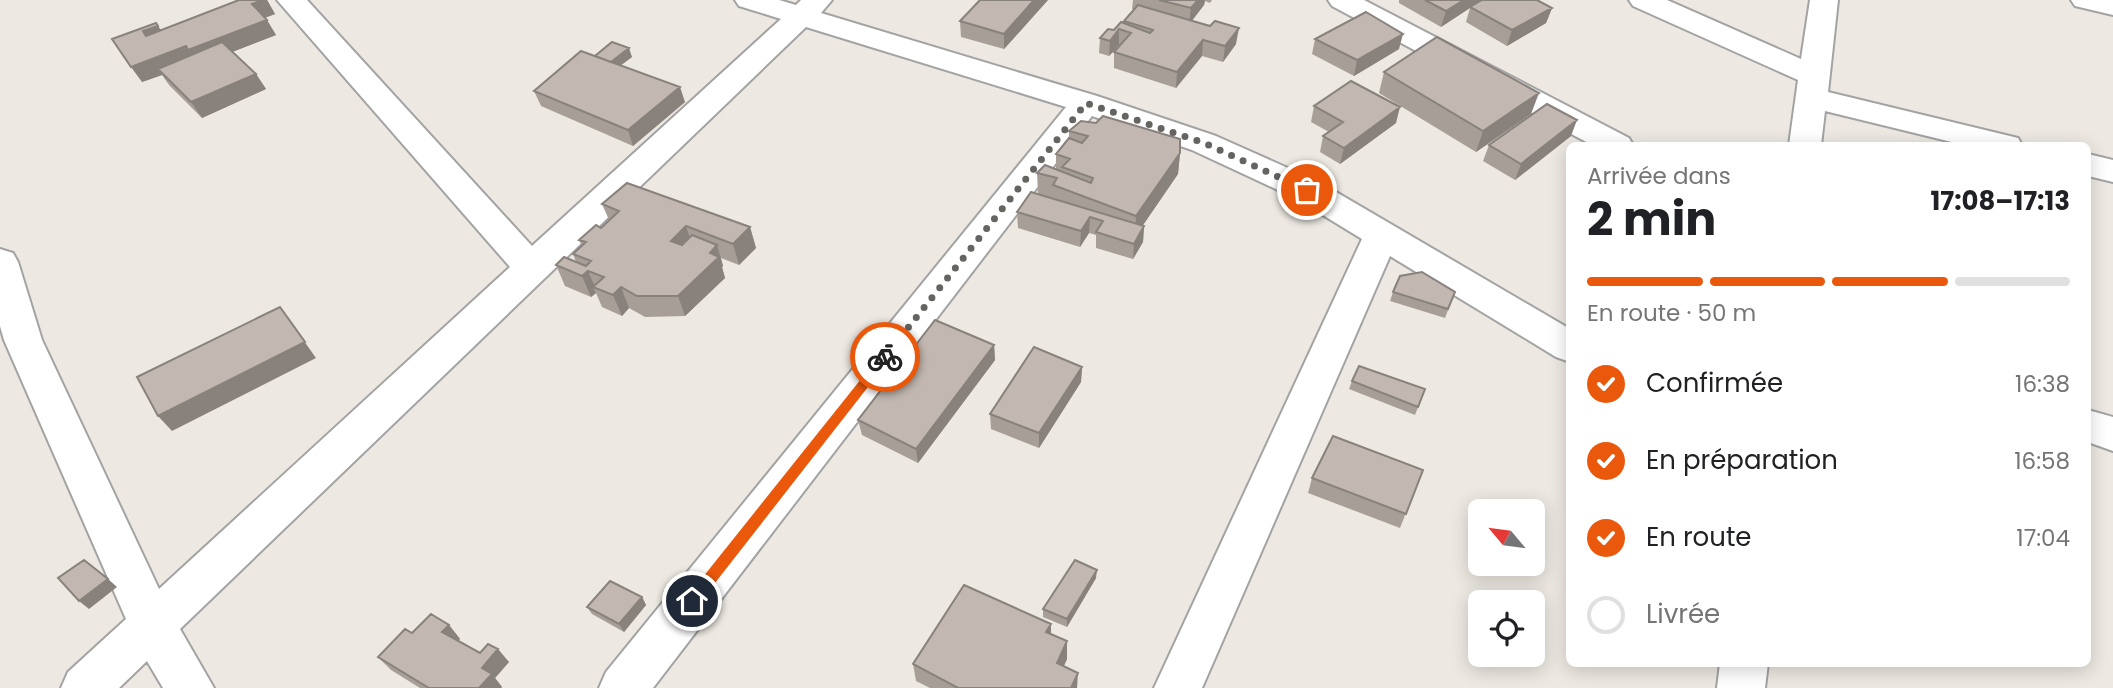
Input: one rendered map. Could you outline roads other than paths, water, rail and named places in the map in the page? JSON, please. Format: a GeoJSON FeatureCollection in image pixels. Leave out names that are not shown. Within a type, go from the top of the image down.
{"type":"FeatureCollection","features":[{"type":"Feature","properties":{"kind":"street"},"geometry":{"type":"LineString","coordinates":[[291,0],[531,268]]}},
{"type":"Feature","properties":{"kind":"street"},"geometry":{"type":"LineString","coordinates":[[749,0],[809,8],[1204,143],[1307,190],[1566,345]]}},
{"type":"Feature","properties":{"kind":"street"},"geometry":{"type":"LineString","coordinates":[[1342,0],[1611,142]]}},
{"type":"Feature","properties":{"kind":"street"},"geometry":{"type":"LineString","coordinates":[[1643,0],[1813,87],[1996,142]]}},
{"type":"Feature","properties":{"kind":"street"},"geometry":{"type":"LineString","coordinates":[[1805,142],[1824,0]]}},
{"type":"Feature","properties":{"kind":"street"},"geometry":{"type":"LineString","coordinates":[[2085,0],[2113,6]]}},
{"type":"Feature","properties":{"kind":"street"},"geometry":{"type":"LineString","coordinates":[[85,688],[809,8]]}},
{"type":"Feature","properties":{"kind":"street"},"geometry":{"type":"LineString","coordinates":[[623,688],[1086,103]]}},
{"type":"Feature","properties":{"kind":"street"},"geometry":{"type":"LineString","coordinates":[[2091,166],[2113,171]]}},
{"type":"Feature","properties":{"kind":"street"},"geometry":{"type":"LineString","coordinates":[[1178,688],[1381,235]]}},
{"type":"Feature","properties":{"kind":"street"},"geometry":{"type":"LineString","coordinates":[[0,262],[12,345],[152,625],[190,688]]}},
{"type":"Feature","properties":{"kind":"street"},"geometry":{"type":"LineString","coordinates":[[2091,427],[2113,433]]}},
{"type":"Feature","properties":{"kind":"street"},"geometry":{"type":"LineString","coordinates":[[1741,688],[1744,667]]}}]}
